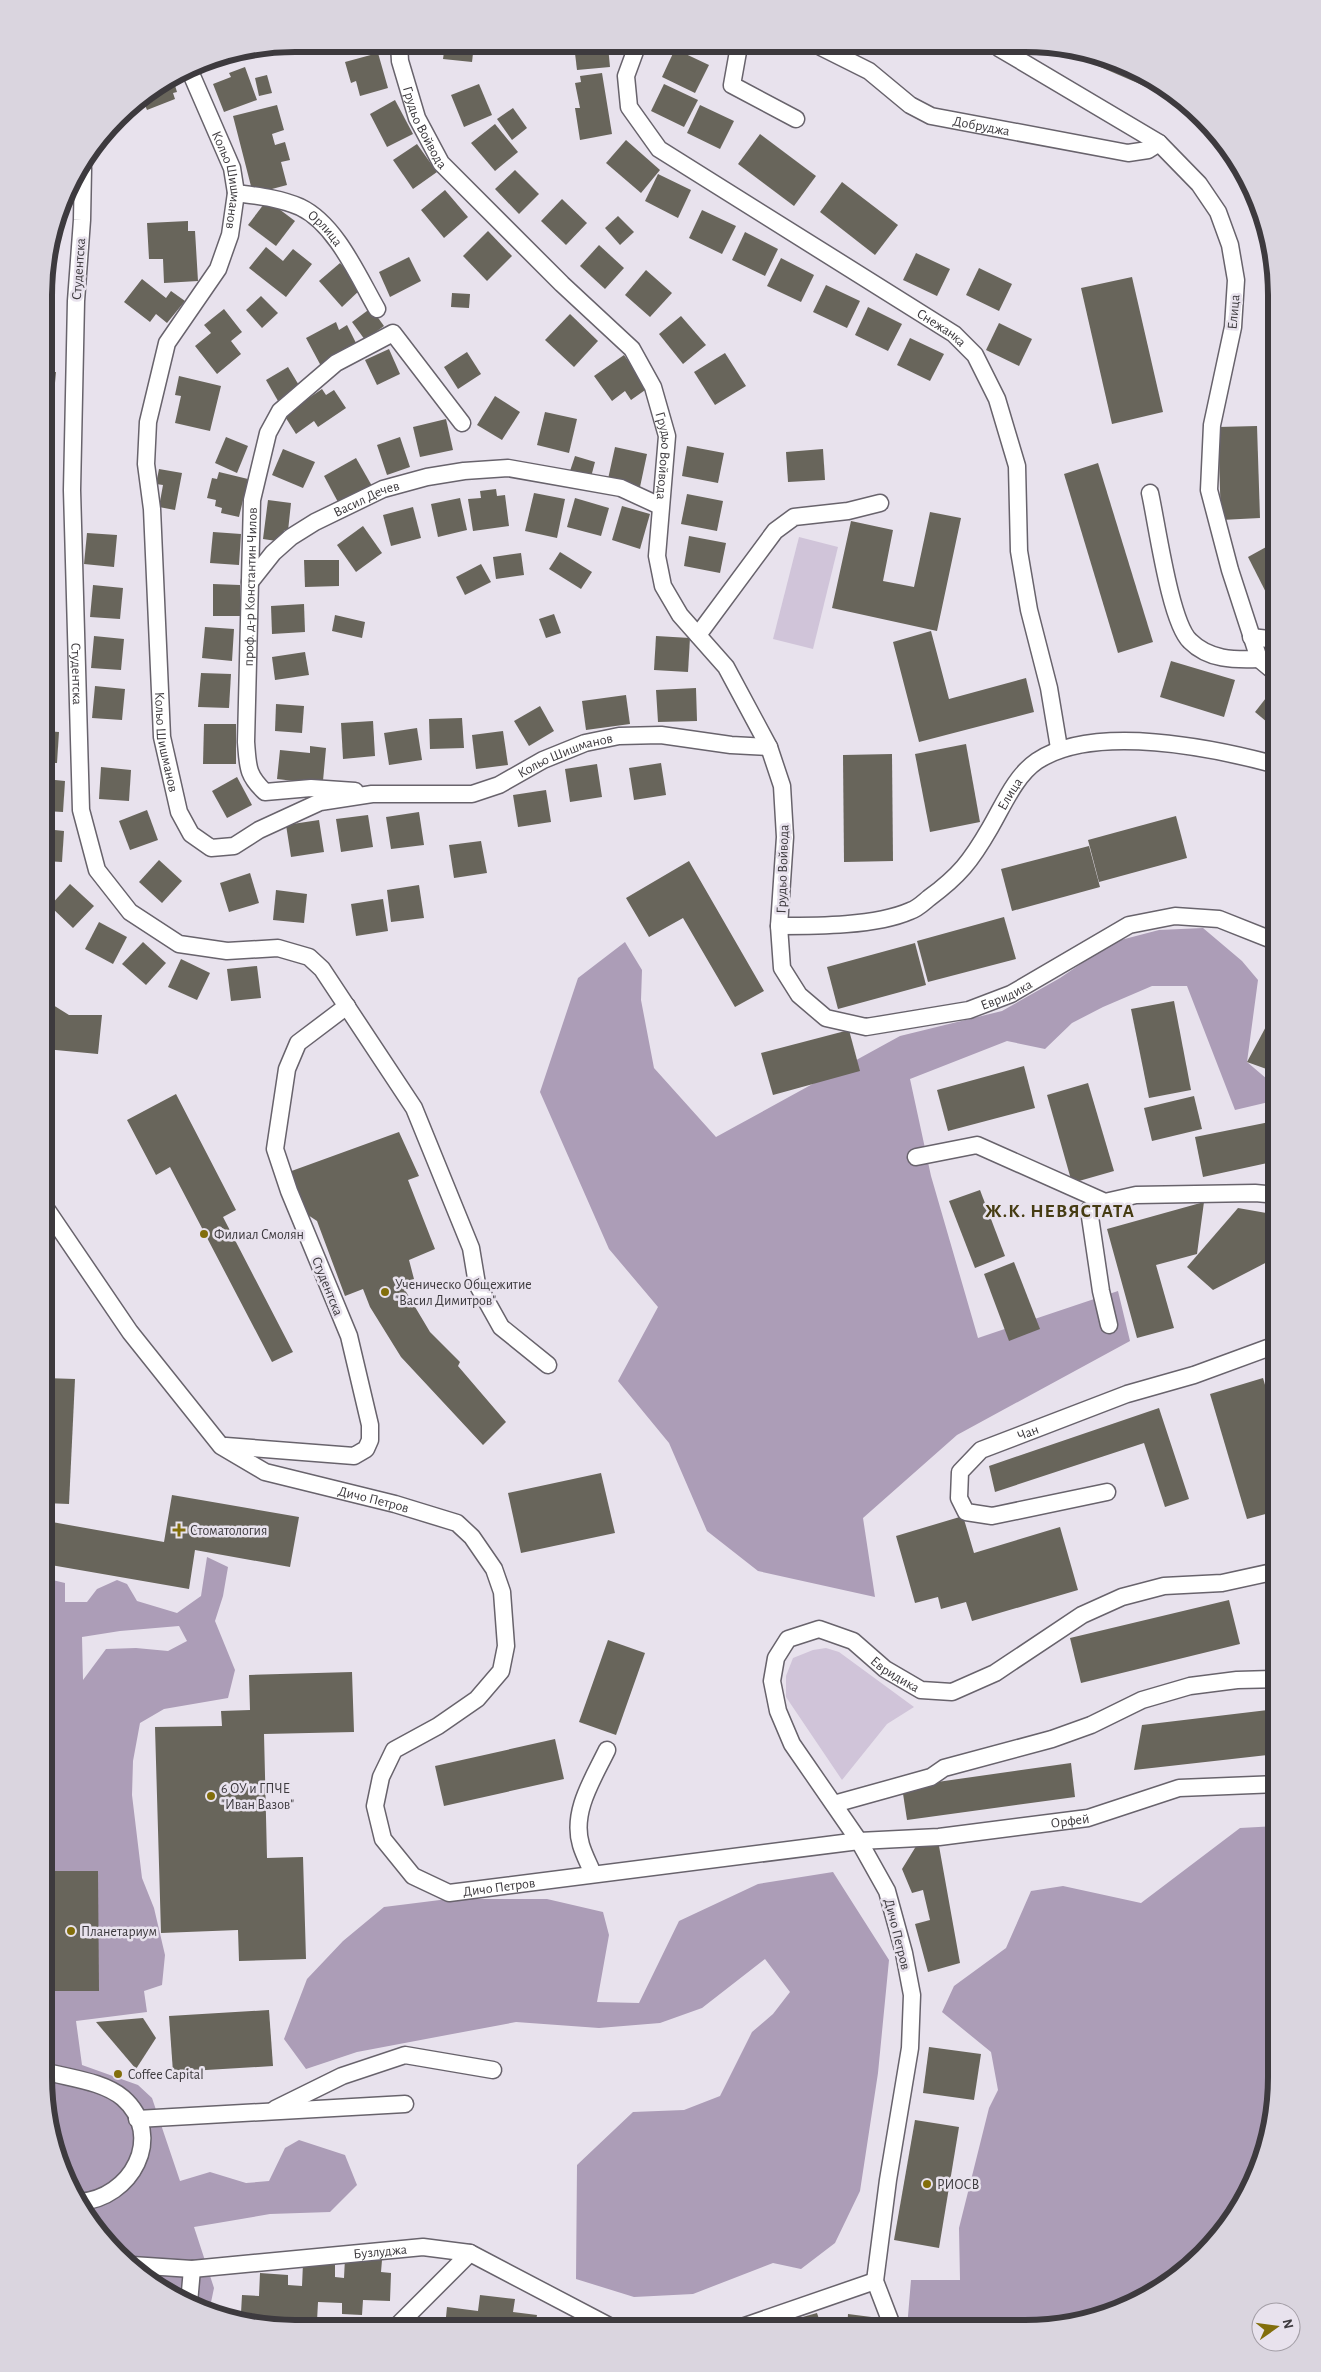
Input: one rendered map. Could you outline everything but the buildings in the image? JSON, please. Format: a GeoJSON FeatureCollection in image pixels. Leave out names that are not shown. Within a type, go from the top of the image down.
{"type":"FeatureCollection","features":[{"type":"Feature","properties":{"kind":"street","name":"Грудьо Войвода"},"geometry":{"type":"LineString","coordinates":[[399,52],[417,118],[441,163],[562,284],[632,349],[653,387],[667,436],[657,556],[664,586],[680,615],[726,667],[769,747],[782,786],[785,837],[779,926]]}},
{"type":"Feature","properties":{"kind":"street","name":"Снежанка"},"geometry":{"type":"LineString","coordinates":[[635,52],[626,76],[629,107],[659,148],[954,334],[975,355],[997,399],[1017,466],[1019,551],[1029,610],[1049,688],[1059,748]]}},
{"type":"Feature","properties":{"kind":"street"},"geometry":{"type":"LineString","coordinates":[[738,52],[732,85],[796,119]]}},
{"type":"Feature","properties":{"kind":"street","name":"Добруджа"},"geometry":{"type":"LineString","coordinates":[[831,52],[868,71],[910,105],[931,116],[1128,153],[1148,150],[1159,143]]}},
{"type":"Feature","properties":{"kind":"street","name":"Елица"},"geometry":{"type":"LineString","coordinates":[[1006,52],[1159,143],[1200,184],[1218,212],[1230,245],[1236,280],[1233,327],[1212,425],[1209,490],[1230,570],[1259,659]]}},
{"type":"Feature","properties":{"kind":"street","name":"Кольо Шишманов"},"geometry":{"type":"LineString","coordinates":[[192,76],[232,168],[236,193],[230,235],[218,268],[167,343],[148,422],[146,464],[152,509],[162,737],[179,812],[191,834],[211,848],[234,846],[260,830],[320,802],[372,794],[472,794],[499,785],[543,760],[585,743],[619,736],[661,735],[731,745],[769,747]]}},
{"type":"Feature","properties":{"kind":"street","name":"Студентска"},"geometry":{"type":"LineString","coordinates":[[82,180],[82,220],[76,301],[72,490],[81,810],[96,870],[130,912],[179,944],[227,951],[278,948],[310,957],[322,969],[414,1108],[472,1248],[477,1284],[501,1327],[548,1365]]}},
{"type":"Feature","properties":{"kind":"street","name":"Орлица"},"geometry":{"type":"LineString","coordinates":[[236,193],[275,198],[301,208],[318,220],[343,248],[377,309]]}},
{"type":"Feature","properties":{"kind":"street","name":"проф. д-р Константин Чилов"},"geometry":{"type":"LineString","coordinates":[[372,794],[338,789],[266,792],[252,780],[246,742],[252,500],[268,433],[280,410],[336,363],[393,333],[462,423]]}},
{"type":"Feature","properties":{"kind":"street","name":"Васил Дечев"},"geometry":{"type":"LineString","coordinates":[[250,582],[260,567],[291,538],[315,522],[383,489],[427,477],[464,471],[508,468],[621,488],[660,506]]}},
{"type":"Feature","properties":{"kind":"street"},"geometry":{"type":"LineString","coordinates":[[1150,493],[1174,612],[1189,640],[1205,652],[1230,660],[1259,659],[1268,666]]}},
{"type":"Feature","properties":{"kind":"street"},"geometry":{"type":"LineString","coordinates":[[698,634],[775,531],[794,517],[848,511],[880,502]]}},
{"type":"Feature","properties":{"kind":"street"},"geometry":{"type":"LineString","coordinates":[[1251,637],[1268,639]]}},
{"type":"Feature","properties":{"kind":"street","name":"Елица"},"geometry":{"type":"LineString","coordinates":[[779,926],[827,926],[888,917],[911,911],[953,881],[973,859],[1017,782],[1036,762],[1059,748],[1106,742],[1166,743],[1221,750],[1268,763]]}},
{"type":"Feature","properties":{"kind":"street","name":"Евридика"},"geometry":{"type":"LineString","coordinates":[[779,926],[782,968],[799,995],[826,1018],[866,1027],[969,1010],[1011,994],[1129,925],[1176,916],[1219,919],[1268,938]]}},
{"type":"Feature","properties":{"kind":"street","name":"Студентска"},"geometry":{"type":"LineString","coordinates":[[221,1446],[354,1456],[366,1449],[370,1440],[370,1424],[349,1336],[289,1191],[275,1149],[287,1069],[298,1043],[347,1006]]}},
{"type":"Feature","properties":{"kind":"street"},"geometry":{"type":"LineString","coordinates":[[916,1157],[977,1145],[1105,1202]]}},
{"type":"Feature","properties":{"kind":"street"},"geometry":{"type":"LineString","coordinates":[[1109,1324],[1101,1291],[1089,1210],[1105,1202],[1136,1195],[1268,1194]]}},
{"type":"Feature","properties":{"kind":"street","name":"Дичо Петров"},"geometry":{"type":"LineString","coordinates":[[52,1217],[130,1332],[221,1446],[265,1472],[395,1504],[457,1523],[472,1537],[494,1569],[502,1592],[506,1646],[501,1671],[477,1699],[438,1726],[394,1750],[381,1777],[375,1806],[383,1839],[413,1876],[449,1893],[859,1841],[887,1891],[904,1953],[912,1995],[909,2057],[888,2180],[875,2281],[890,2320]]}},
{"type":"Feature","properties":{"kind":"street","name":"Чан"},"geometry":{"type":"LineString","coordinates":[[1106,1492],[992,1516],[966,1512],[959,1498],[958,1486],[960,1472],[981,1450],[1126,1394],[1194,1375],[1268,1348]]}},
{"type":"Feature","properties":{"kind":"street","name":"Евридика"},"geometry":{"type":"LineString","coordinates":[[859,1841],[792,1744],[778,1711],[772,1681],[776,1658],[788,1639],[819,1629],[853,1641],[885,1670],[921,1690],[952,1692],[995,1673],[1082,1615],[1122,1597],[1164,1586],[1222,1583],[1268,1573]]}},
{"type":"Feature","properties":{"kind":"street"},"geometry":{"type":"LineString","coordinates":[[834,1804],[931,1777],[944,1768],[1052,1739],[1091,1725],[1142,1700],[1190,1686],[1237,1680],[1268,1679]]}},
{"type":"Feature","properties":{"kind":"street"},"geometry":{"type":"LineString","coordinates":[[593,1874],[581,1843],[578,1818],[587,1790],[607,1750]]}},
{"type":"Feature","properties":{"kind":"street","name":"Орфей"},"geometry":{"type":"LineString","coordinates":[[859,1841],[939,1837],[1088,1818],[1179,1788],[1268,1784]]}},
{"type":"Feature","properties":{"kind":"street"},"geometry":{"type":"LineString","coordinates":[[268,2112],[342,2076],[405,2055],[493,2070]]}},
{"type":"Feature","properties":{"kind":"street"},"geometry":{"type":"LineString","coordinates":[[52,2073],[114,2092],[128,2103],[137,2118],[140,2128],[141,2149],[139,2160],[132,2174],[113,2192],[94,2201],[87,2201]]}},
{"type":"Feature","properties":{"kind":"street"},"geometry":{"type":"LineString","coordinates":[[137,2118],[405,2104]]}},
{"type":"Feature","properties":{"kind":"street","name":"Бузлуджа"},"geometry":{"type":"LineString","coordinates":[[144,2266],[192,2269],[423,2247],[470,2253],[598,2320]]}},
{"type":"Feature","properties":{"kind":"street"},"geometry":{"type":"LineString","coordinates":[[403,2320],[470,2253]]}},
{"type":"Feature","properties":{"kind":"street"},"geometry":{"type":"LineString","coordinates":[[190,2295],[192,2269]]}},
{"type":"Feature","properties":{"kind":"street"},"geometry":{"type":"LineString","coordinates":[[762,2320],[875,2281]]}},
{"type":"Feature","properties":{"kind":"shaded area"},"geometry":{"type":"Polygon","coordinates":[[[799,537],[838,547],[813,649],[773,639],[799,537]]]}},
{"type":"Feature","properties":{"kind":"shaded area"},"geometry":{"type":"Polygon","coordinates":[[[1203,928],[1242,961],[1258,980],[1247,1062],[1267,1079],[1268,1078],[1268,1102],[1235,1110],[1187,986],[1152,986],[1103,1007],[1072,1023],[1045,1049],[1007,1041],[910,1079],[931,1176],[978,1338],[1118,1291],[1130,1341],[957,1435],[863,1518],[875,1597],[758,1571],[707,1531],[669,1443],[618,1381],[658,1307],[609,1249],[540,1092],[578,978],[625,942],[642,970],[641,1000],[654,1068],[716,1137],[900,1036],[1002,1011],[1060,978],[1113,942],[1159,930],[1203,928]]]}},
{"type":"Feature","properties":{"kind":"shaded area"},"geometry":{"type":"Polygon","coordinates":[[[207,1557],[228,1567],[223,1596],[215,1621],[235,1670],[228,1698],[164,1709],[140,1723],[133,1761],[132,1795],[142,1878],[154,1908],[165,1955],[162,1985],[144,1991],[147,2012],[76,2021],[82,2065],[138,2085],[152,2098],[180,2181],[210,2172],[246,2183],[269,2181],[285,2148],[299,2140],[345,2155],[357,2185],[330,2212],[270,2214],[194,2227],[214,2288],[211,2304],[174,2287],[135,2259],[113,2237],[93,2211],[78,2184],[65,2154],[57,2124],[52,2076],[52,1580],[65,1583],[65,1602],[87,1602],[97,1589],[117,1580],[127,1584],[137,1601],[177,1613],[201,1596],[207,1557]],[[179,1626],[120,1631],[82,1637],[83,1680],[106,1649],[136,1648],[168,1651],[187,1641],[179,1626]]]}},
{"type":"Feature","properties":{"kind":"shaded area"},"geometry":{"type":"Polygon","coordinates":[[[826,1648],[839,1652],[914,1707],[887,1724],[842,1780],[786,1697],[786,1676],[793,1658],[813,1650],[826,1648]]]}},
{"type":"Feature","properties":{"kind":"shaded area"},"geometry":{"type":"Polygon","coordinates":[[[1268,1826],[1268,2092],[1264,2124],[1256,2154],[1243,2184],[1228,2211],[1208,2237],[1186,2259],[1160,2279],[1133,2294],[1103,2307],[1073,2315],[1041,2319],[908,2320],[911,2280],[960,2280],[959,2228],[989,2108],[998,2090],[991,2052],[942,2012],[954,1986],[1006,1948],[1031,1891],[1063,1886],[1141,1903],[1240,1828],[1268,1826]]]}},
{"type":"Feature","properties":{"kind":"shaded area"},"geometry":{"type":"Polygon","coordinates":[[[833,1872],[889,1960],[878,2073],[860,2191],[835,2243],[801,2269],[773,2263],[693,2294],[634,2297],[576,2279],[577,2165],[633,2112],[684,2110],[720,2096],[752,2032],[773,2014],[790,1992],[765,1959],[702,2008],[660,2023],[599,2028],[516,2022],[357,2052],[306,2069],[284,2039],[307,1979],[343,1941],[384,1907],[448,1899],[547,1899],[603,1912],[609,1935],[597,2002],[639,2003],[679,1921],[758,1884],[833,1872]]]}},
{"type":"Feature","properties":{"kind":"place","name":"Филиал Смолян"},"geometry":{"type":"Point","coordinates":[204,1234]}},
{"type":"Feature","properties":{"kind":"place","name":"Ученическо Общежитие \"Васил Димитров\""},"geometry":{"type":"Point","coordinates":[385,1292]}},
{"type":"Feature","properties":{"kind":"place","name":"Стоматология"},"geometry":{"type":"Point","coordinates":[179,1530]}},
{"type":"Feature","properties":{"kind":"place","name":"6 ОУ и ГПЧЕ \"Иван Вазов\""},"geometry":{"type":"Point","coordinates":[211,1796]}},
{"type":"Feature","properties":{"kind":"place","name":"Планетариум"},"geometry":{"type":"Point","coordinates":[71,1931]}},
{"type":"Feature","properties":{"kind":"place","name":"Coffee Capital"},"geometry":{"type":"Point","coordinates":[118,2074]}},
{"type":"Feature","properties":{"kind":"place","name":"РИОСВ"},"geometry":{"type":"Point","coordinates":[927,2184]}},
{"type":"Feature","properties":{"kind":"district","name":"Ж.К. НЕВЯСТАТА"},"geometry":{"type":"Point","coordinates":[1060,1210]}}]}
